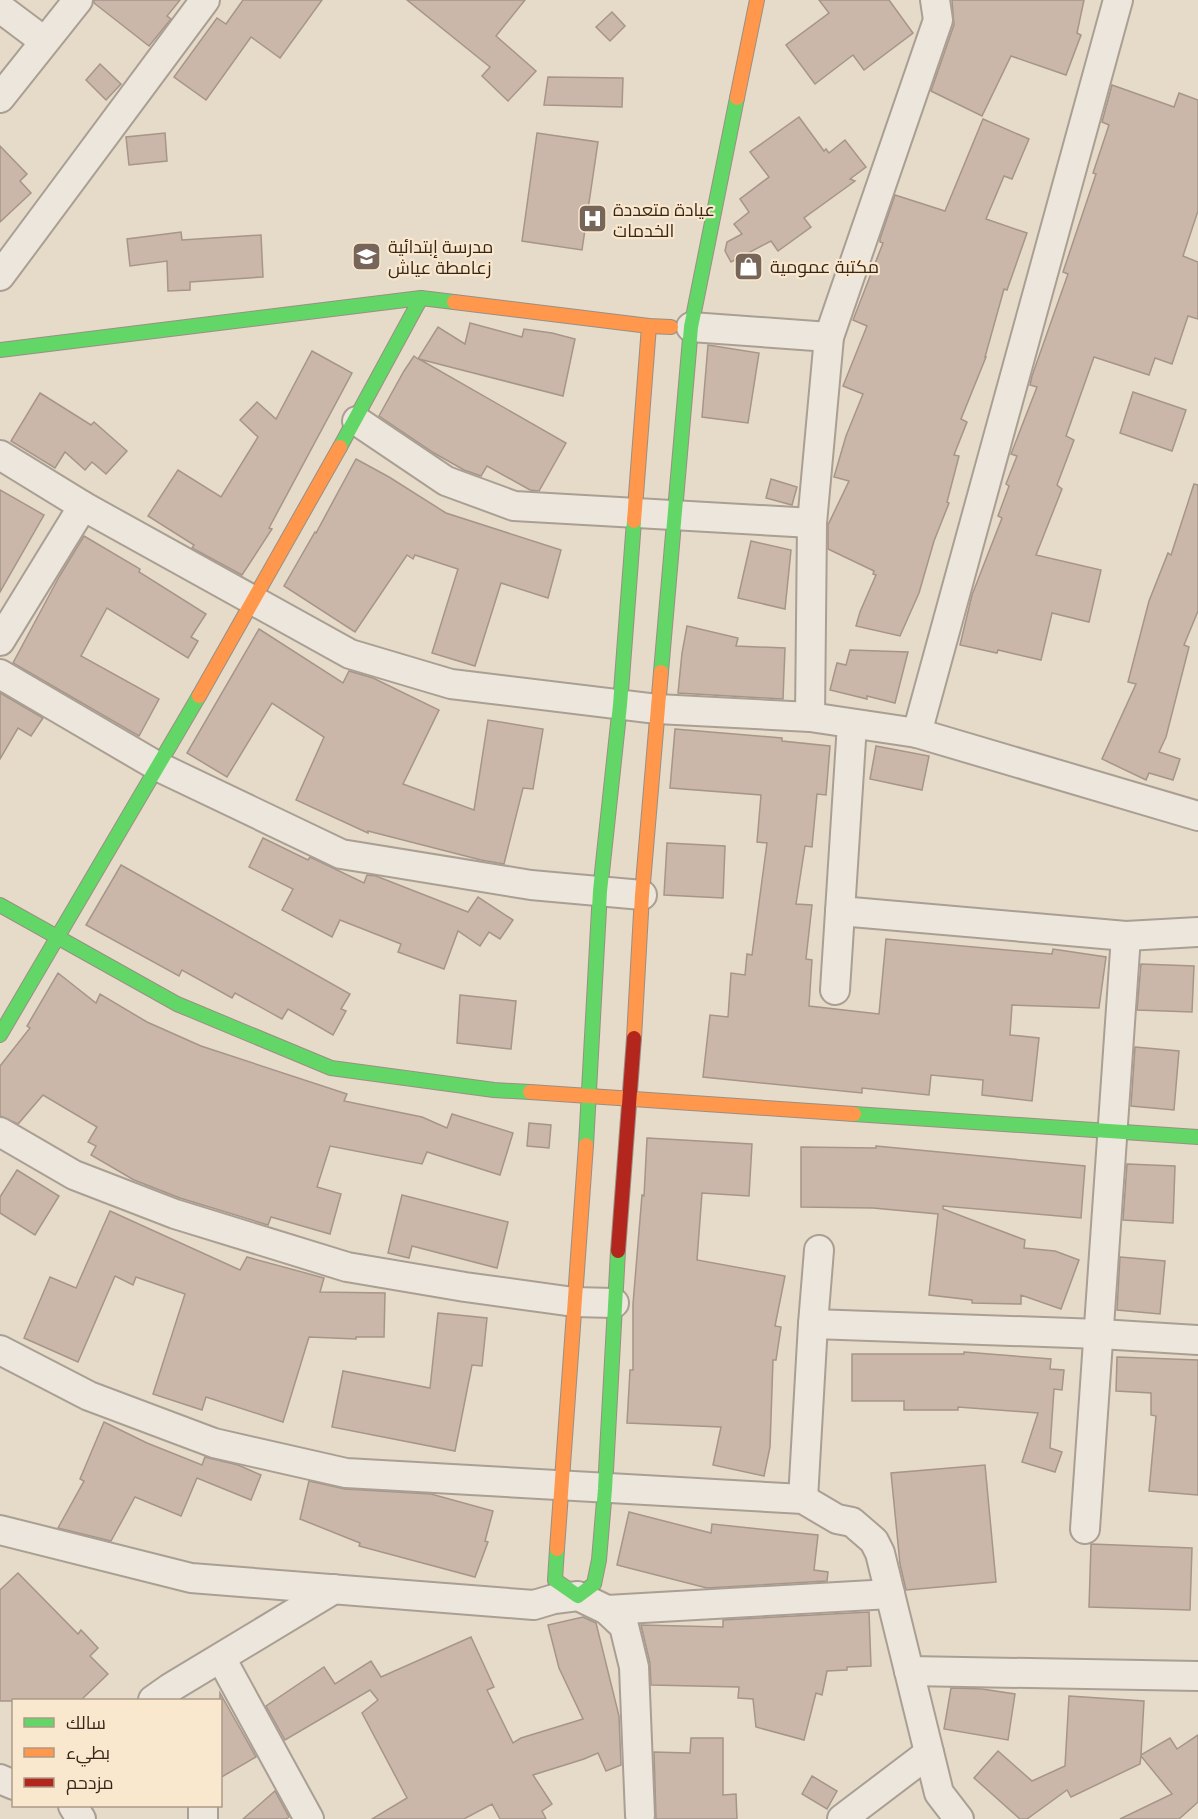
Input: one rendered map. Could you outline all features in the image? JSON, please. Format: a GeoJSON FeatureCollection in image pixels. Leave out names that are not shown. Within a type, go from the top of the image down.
{"type":"FeatureCollection","features":[{"type":"Feature","properties":{"kind":"street"},"geometry":{"type":"LineString","coordinates":[[0,98],[78,0]]}},
{"type":"Feature","properties":{"kind":"street"},"geometry":{"type":"LineString","coordinates":[[0,276],[205,0]]}},
{"type":"Feature","properties":{"kind":"street"},"geometry":{"type":"LineString","coordinates":[[0,1530],[191,1578],[534,1605],[554,1599],[578,1596],[594,1584],[599,1560],[605,1489],[614,1303],[631,1099],[642,896],[691,327],[757,0]]}},
{"type":"Feature","properties":{"kind":"street"},"geometry":{"type":"LineString","coordinates":[[810,717],[812,523],[828,337],[938,20],[935,0]]}},
{"type":"Feature","properties":{"kind":"street"},"geometry":{"type":"LineString","coordinates":[[917,733],[1118,0]]}},
{"type":"Feature","properties":{"kind":"street"},"geometry":{"type":"LineString","coordinates":[[0,8],[44,41]]}},
{"type":"Feature","properties":{"kind":"street"},"geometry":{"type":"LineString","coordinates":[[0,350],[422,298],[649,326],[828,337]]}},
{"type":"Feature","properties":{"kind":"street"},"geometry":{"type":"LineString","coordinates":[[0,1035],[255,600],[357,421],[422,298]]}},
{"type":"Feature","properties":{"kind":"street"},"geometry":{"type":"LineString","coordinates":[[640,1815],[634,1667],[624,1626],[607,1610],[578,1596],[555,1580],[590,1096],[600,891],[620,705],[649,326]]}},
{"type":"Feature","properties":{"kind":"street"},"geometry":{"type":"LineString","coordinates":[[357,421],[446,481],[514,506],[812,523]]}},
{"type":"Feature","properties":{"kind":"street"},"geometry":{"type":"LineString","coordinates":[[0,455],[83,506],[350,654],[451,684],[657,709],[810,717],[917,733],[1198,816]]}},
{"type":"Feature","properties":{"kind":"street"},"geometry":{"type":"LineString","coordinates":[[0,641],[83,506]]}},
{"type":"Feature","properties":{"kind":"street"},"geometry":{"type":"LineString","coordinates":[[0,674],[157,766],[341,854],[531,885],[642,896]]}},
{"type":"Feature","properties":{"kind":"street"},"geometry":{"type":"LineString","coordinates":[[836,990],[852,724]]}},
{"type":"Feature","properties":{"kind":"street"},"geometry":{"type":"LineString","coordinates":[[0,905],[177,1004],[331,1068],[494,1090],[1198,1137]]}},
{"type":"Feature","properties":{"kind":"street"},"geometry":{"type":"LineString","coordinates":[[840,911],[1126,936],[1198,932]]}},
{"type":"Feature","properties":{"kind":"street"},"geometry":{"type":"LineString","coordinates":[[1085,1528],[1126,936]]}},
{"type":"Feature","properties":{"kind":"street"},"geometry":{"type":"LineString","coordinates":[[0,1132],[74,1175],[155,1206],[347,1267],[574,1302],[614,1303]]}},
{"type":"Feature","properties":{"kind":"street"},"geometry":{"type":"LineString","coordinates":[[803,1499],[819,1250]]}},
{"type":"Feature","properties":{"kind":"street"},"geometry":{"type":"LineString","coordinates":[[813,1324],[1100,1334],[1198,1340]]}},
{"type":"Feature","properties":{"kind":"street"},"geometry":{"type":"LineString","coordinates":[[0,1350],[89,1396],[214,1443],[346,1473],[803,1499],[837,1519],[852,1522],[874,1541],[880,1553],[939,1793],[959,1819]]}},
{"type":"Feature","properties":{"kind":"street"},"geometry":{"type":"LineString","coordinates":[[157,1699],[334,1589]]}},
{"type":"Feature","properties":{"kind":"street"},"geometry":{"type":"LineString","coordinates":[[607,1610],[890,1594]]}},
{"type":"Feature","properties":{"kind":"street"},"geometry":{"type":"LineString","coordinates":[[221,1658],[309,1819]]}},
{"type":"Feature","properties":{"kind":"street"},"geometry":{"type":"LineString","coordinates":[[909,1671],[1198,1676]]}},
{"type":"Feature","properties":{"kind":"street"},"geometry":{"type":"LineString","coordinates":[[842,1819],[929,1753]]}},
{"type":"Feature","properties":{"kind":"building"},"geometry":{"type":"Polygon","coordinates":[[[94,0],[180,0],[167,16],[171,19],[149,46],[94,3],[94,0]]]}},
{"type":"Feature","properties":{"kind":"building"},"geometry":{"type":"Polygon","coordinates":[[[243,0],[322,0],[280,58],[251,37],[206,100],[174,77],[217,18],[226,24],[243,0]]]}},
{"type":"Feature","properties":{"kind":"building"},"geometry":{"type":"Polygon","coordinates":[[[407,0],[525,0],[496,36],[536,71],[508,101],[482,76],[490,67],[407,0]]]}},
{"type":"Feature","properties":{"kind":"building"},"geometry":{"type":"Polygon","coordinates":[[[819,0],[889,0],[913,33],[864,70],[853,55],[815,84],[786,45],[829,13],[819,0]]]}},
{"type":"Feature","properties":{"kind":"building"},"geometry":{"type":"Polygon","coordinates":[[[952,0],[1084,0],[1077,33],[1081,35],[1066,75],[1011,56],[982,116],[931,91],[954,25],[952,0]]]}},
{"type":"Feature","properties":{"kind":"building"},"geometry":{"type":"Polygon","coordinates":[[[612,12],[625,26],[610,41],[596,27],[612,12]]]}},
{"type":"Feature","properties":{"kind":"building"},"geometry":{"type":"Polygon","coordinates":[[[100,64],[121,84],[106,100],[86,80],[100,64]]]}},
{"type":"Feature","properties":{"kind":"building"},"geometry":{"type":"Polygon","coordinates":[[[548,77],[623,78],[622,107],[544,105],[548,77]]]}},
{"type":"Feature","properties":{"kind":"building"},"geometry":{"type":"Polygon","coordinates":[[[1112,85],[1174,107],[1179,93],[1198,100],[1198,211],[1183,256],[1198,262],[1198,319],[1188,316],[1172,364],[1155,358],[1149,375],[1094,357],[1066,436],[1074,440],[1057,485],[1062,489],[1036,555],[1101,570],[1089,622],[1052,613],[1041,660],[998,650],[997,653],[960,645],[972,595],[1002,518],[998,516],[1009,486],[1006,484],[1017,456],[1011,454],[1037,387],[1030,385],[1032,376],[1068,274],[1063,272],[1096,174],[1093,173],[1109,125],[1102,122],[1112,85]]]}},
{"type":"Feature","properties":{"kind":"building"},"geometry":{"type":"Polygon","coordinates":[[[799,117],[824,151],[826,149],[829,153],[845,140],[866,167],[850,179],[855,181],[804,218],[811,227],[778,251],[771,241],[731,262],[725,251],[727,242],[742,234],[734,224],[749,212],[740,199],[769,177],[750,152],[799,117]]]}},
{"type":"Feature","properties":{"kind":"building"},"geometry":{"type":"Polygon","coordinates":[[[983,119],[1029,139],[1012,179],[1004,176],[986,219],[1027,233],[1007,290],[1004,289],[986,357],[961,419],[967,422],[954,455],[959,456],[947,502],[949,503],[934,541],[919,593],[900,636],[856,626],[876,575],[873,574],[874,571],[828,549],[828,525],[849,481],[834,477],[846,436],[863,394],[843,386],[867,326],[853,320],[883,243],[880,239],[895,195],[945,211],[983,119]]]}},
{"type":"Feature","properties":{"kind":"building"},"geometry":{"type":"Polygon","coordinates":[[[165,133],[167,161],[129,165],[126,137],[165,133]]]}},
{"type":"Feature","properties":{"kind":"building"},"geometry":{"type":"Polygon","coordinates":[[[537,133],[598,142],[582,250],[522,241],[537,133]]]}},
{"type":"Feature","properties":{"kind":"building"},"geometry":{"type":"Polygon","coordinates":[[[0,146],[27,174],[20,181],[31,193],[0,222],[0,146]]]}},
{"type":"Feature","properties":{"kind":"building"},"geometry":{"type":"Polygon","coordinates":[[[181,232],[182,240],[261,235],[263,277],[190,282],[190,290],[168,291],[167,261],[130,266],[127,239],[181,232]]]}},
{"type":"Feature","properties":{"kind":"building"},"geometry":{"type":"Polygon","coordinates":[[[470,323],[522,337],[524,329],[575,339],[563,396],[419,359],[566,443],[539,491],[530,490],[487,466],[481,476],[464,470],[379,416],[404,371],[414,356],[418,359],[438,327],[465,344],[470,323]]]}},
{"type":"Feature","properties":{"kind":"building"},"geometry":{"type":"Polygon","coordinates":[[[708,345],[759,353],[748,423],[702,417],[708,345]]]}},
{"type":"Feature","properties":{"kind":"building"},"geometry":{"type":"Polygon","coordinates":[[[312,351],[352,373],[269,528],[272,529],[242,575],[192,548],[194,545],[148,516],[178,470],[221,497],[258,437],[240,420],[257,402],[276,419],[312,351]]]}},
{"type":"Feature","properties":{"kind":"building"},"geometry":{"type":"Polygon","coordinates":[[[1133,392],[1186,410],[1172,451],[1120,433],[1133,392]]]}},
{"type":"Feature","properties":{"kind":"building"},"geometry":{"type":"Polygon","coordinates":[[[40,393],[91,425],[94,422],[127,451],[106,474],[92,462],[85,470],[65,452],[55,468],[11,441],[40,393]]]}},
{"type":"Feature","properties":{"kind":"building"},"geometry":{"type":"Polygon","coordinates":[[[356,459],[446,513],[561,550],[548,598],[501,583],[475,666],[432,653],[458,569],[415,555],[413,559],[407,555],[355,632],[284,586],[356,459]]]}},
{"type":"Feature","properties":{"kind":"building"},"geometry":{"type":"Polygon","coordinates":[[[771,479],[797,487],[792,505],[766,498],[771,479]]]}},
{"type":"Feature","properties":{"kind":"building"},"geometry":{"type":"Polygon","coordinates":[[[1194,484],[1198,485],[1198,611],[1184,645],[1189,647],[1166,737],[1159,752],[1180,759],[1173,780],[1149,773],[1146,780],[1102,759],[1136,684],[1128,682],[1149,601],[1168,553],[1171,555],[1194,484]]]}},
{"type":"Feature","properties":{"kind":"building"},"geometry":{"type":"Polygon","coordinates":[[[0,490],[44,515],[0,592],[0,490]]]}},
{"type":"Feature","properties":{"kind":"building"},"geometry":{"type":"Polygon","coordinates":[[[84,536],[140,569],[139,572],[206,614],[191,637],[198,641],[188,658],[107,608],[81,656],[159,699],[139,736],[13,663],[59,577],[84,536]]]}},
{"type":"Feature","properties":{"kind":"building"},"geometry":{"type":"Polygon","coordinates":[[[751,541],[791,550],[785,609],[738,598],[751,541]]]}},
{"type":"Feature","properties":{"kind":"building"},"geometry":{"type":"Polygon","coordinates":[[[687,626],[738,638],[736,646],[785,648],[783,699],[678,693],[687,626]]]}},
{"type":"Feature","properties":{"kind":"building"},"geometry":{"type":"Polygon","coordinates":[[[259,629],[343,683],[349,671],[373,678],[439,710],[403,784],[474,810],[488,720],[543,729],[533,789],[523,788],[504,864],[368,831],[368,833],[296,800],[324,737],[272,703],[227,777],[187,753],[259,629]]]}},
{"type":"Feature","properties":{"kind":"building"},"geometry":{"type":"Polygon","coordinates":[[[850,650],[908,652],[895,703],[830,690],[837,663],[846,665],[850,650]]]}},
{"type":"Feature","properties":{"kind":"building"},"geometry":{"type":"Polygon","coordinates":[[[0,693],[43,718],[31,736],[18,728],[0,759],[0,693]]]}},
{"type":"Feature","properties":{"kind":"building"},"geometry":{"type":"Polygon","coordinates":[[[675,729],[782,738],[782,741],[830,746],[826,795],[817,794],[812,847],[805,846],[796,904],[812,905],[806,959],[812,960],[809,1006],[879,1014],[886,939],[1052,954],[1053,949],[1106,957],[1099,1008],[1012,1005],[1010,1035],[1039,1038],[1032,1101],[982,1095],[983,1080],[931,1075],[929,1095],[862,1088],[862,1093],[703,1077],[710,1015],[728,1017],[731,973],[745,975],[747,954],[752,955],[767,843],[757,842],[761,795],[670,788],[675,729]]]}},
{"type":"Feature","properties":{"kind":"building"},"geometry":{"type":"Polygon","coordinates":[[[876,746],[929,756],[922,790],[870,779],[876,746]]]}},
{"type":"Feature","properties":{"kind":"building"},"geometry":{"type":"Polygon","coordinates":[[[263,838],[364,883],[367,875],[376,876],[468,912],[478,897],[513,920],[500,939],[489,932],[480,946],[458,931],[444,969],[398,952],[401,944],[340,920],[332,937],[282,910],[293,889],[249,867],[263,838]]]}},
{"type":"Feature","properties":{"kind":"building"},"geometry":{"type":"Polygon","coordinates":[[[667,843],[725,846],[723,898],[664,895],[667,843]]]}},
{"type":"Feature","properties":{"kind":"building"},"geometry":{"type":"Polygon","coordinates":[[[121,865],[350,994],[341,1009],[346,1011],[333,1035],[288,1009],[282,1019],[235,993],[232,998],[182,970],[179,976],[86,925],[121,865]]]}},
{"type":"Feature","properties":{"kind":"building"},"geometry":{"type":"Polygon","coordinates":[[[1141,964],[1194,966],[1192,1012],[1137,1010],[1141,964]]]}},
{"type":"Feature","properties":{"kind":"building"},"geometry":{"type":"Polygon","coordinates":[[[58,973],[96,1003],[100,994],[147,1022],[201,1046],[347,1094],[344,1101],[422,1117],[447,1128],[452,1114],[513,1133],[500,1175],[427,1152],[422,1164],[330,1146],[317,1187],[341,1194],[330,1234],[271,1217],[268,1225],[180,1198],[134,1180],[91,1155],[96,1146],[88,1142],[97,1127],[43,1095],[18,1124],[0,1116],[0,1066],[30,1028],[27,1026],[58,973]]]}},
{"type":"Feature","properties":{"kind":"building"},"geometry":{"type":"Polygon","coordinates":[[[460,995],[516,1001],[511,1049],[457,1043],[460,995]]]}},
{"type":"Feature","properties":{"kind":"building"},"geometry":{"type":"Polygon","coordinates":[[[1135,1047],[1179,1051],[1174,1110],[1131,1106],[1135,1047]]]}},
{"type":"Feature","properties":{"kind":"building"},"geometry":{"type":"Polygon","coordinates":[[[529,1123],[551,1125],[549,1148],[527,1146],[529,1123]]]}},
{"type":"Feature","properties":{"kind":"building"},"geometry":{"type":"Polygon","coordinates":[[[647,1138],[752,1144],[749,1196],[702,1193],[697,1260],[785,1276],[775,1326],[781,1327],[776,1360],[773,1360],[770,1447],[764,1476],[713,1465],[721,1427],[627,1423],[630,1370],[633,1370],[633,1304],[642,1195],[644,1196],[647,1138]]]}},
{"type":"Feature","properties":{"kind":"building"},"geometry":{"type":"Polygon","coordinates":[[[876,1146],[1085,1166],[1081,1218],[943,1206],[943,1209],[1025,1240],[1024,1248],[1055,1251],[1079,1260],[1061,1309],[1021,1295],[1021,1304],[972,1303],[972,1300],[929,1295],[938,1214],[873,1208],[801,1207],[801,1147],[876,1148],[876,1146]]]}},
{"type":"Feature","properties":{"kind":"building"},"geometry":{"type":"Polygon","coordinates":[[[1127,1164],[1175,1166],[1173,1223],[1123,1220],[1127,1164]]]}},
{"type":"Feature","properties":{"kind":"building"},"geometry":{"type":"Polygon","coordinates":[[[17,1170],[59,1196],[35,1235],[0,1213],[0,1197],[17,1170]]]}},
{"type":"Feature","properties":{"kind":"building"},"geometry":{"type":"Polygon","coordinates":[[[402,1195],[508,1222],[497,1268],[412,1246],[409,1258],[388,1253],[402,1195]]]}},
{"type":"Feature","properties":{"kind":"building"},"geometry":{"type":"Polygon","coordinates":[[[110,1211],[240,1270],[247,1257],[324,1278],[320,1292],[385,1293],[384,1337],[356,1337],[356,1339],[309,1337],[283,1422],[206,1397],[202,1410],[153,1394],[185,1294],[136,1277],[133,1285],[115,1276],[78,1362],[24,1338],[50,1277],[76,1288],[110,1211]]]}},
{"type":"Feature","properties":{"kind":"building"},"geometry":{"type":"Polygon","coordinates":[[[1120,1257],[1165,1261],[1160,1314],[1117,1310],[1120,1257]]]}},
{"type":"Feature","properties":{"kind":"building"},"geometry":{"type":"Polygon","coordinates":[[[438,1313],[487,1318],[482,1366],[472,1365],[455,1451],[332,1427],[343,1371],[430,1388],[438,1313]]]}},
{"type":"Feature","properties":{"kind":"building"},"geometry":{"type":"Polygon","coordinates":[[[964,1352],[1051,1359],[1050,1369],[1064,1370],[1062,1390],[1054,1389],[1050,1448],[1062,1452],[1055,1472],[1022,1462],[1038,1413],[958,1407],[958,1410],[904,1410],[904,1401],[852,1401],[852,1354],[964,1354],[964,1352]]]}},
{"type":"Feature","properties":{"kind":"building"},"geometry":{"type":"Polygon","coordinates":[[[1117,1357],[1198,1360],[1198,1495],[1149,1491],[1156,1416],[1151,1415],[1151,1393],[1116,1391],[1117,1357]]]}},
{"type":"Feature","properties":{"kind":"building"},"geometry":{"type":"Polygon","coordinates":[[[104,1422],[147,1443],[202,1465],[205,1457],[238,1465],[261,1475],[251,1500],[197,1478],[181,1516],[135,1497],[111,1541],[58,1528],[84,1481],[80,1479],[104,1422]]]}},
{"type":"Feature","properties":{"kind":"building"},"geometry":{"type":"Polygon","coordinates":[[[985,1465],[996,1582],[906,1590],[900,1564],[891,1473],[985,1465]]]}},
{"type":"Feature","properties":{"kind":"building"},"geometry":{"type":"Polygon","coordinates":[[[309,1481],[345,1489],[431,1494],[493,1511],[485,1541],[488,1542],[475,1577],[359,1546],[360,1543],[300,1519],[309,1481]]]}},
{"type":"Feature","properties":{"kind":"building"},"geometry":{"type":"Polygon","coordinates":[[[629,1512],[711,1533],[712,1524],[818,1535],[814,1570],[828,1572],[827,1581],[707,1588],[617,1565],[629,1512]]]}},
{"type":"Feature","properties":{"kind":"building"},"geometry":{"type":"Polygon","coordinates":[[[1091,1544],[1192,1548],[1190,1610],[1089,1607],[1091,1544]]]}},
{"type":"Feature","properties":{"kind":"building"},"geometry":{"type":"Polygon","coordinates":[[[18,1573],[78,1634],[81,1630],[98,1648],[90,1656],[108,1674],[82,1699],[0,1701],[0,1590],[18,1573]]]}},
{"type":"Feature","properties":{"kind":"building"},"geometry":{"type":"Polygon","coordinates":[[[869,1612],[871,1666],[827,1671],[822,1695],[816,1693],[804,1740],[756,1727],[753,1699],[738,1698],[739,1687],[651,1685],[650,1663],[641,1625],[723,1627],[723,1620],[869,1612]]]}},
{"type":"Feature","properties":{"kind":"building"},"geometry":{"type":"Polygon","coordinates":[[[583,1617],[596,1623],[619,1716],[621,1765],[606,1771],[598,1753],[533,1775],[552,1804],[542,1811],[546,1819],[500,1819],[492,1804],[464,1819],[372,1819],[407,1798],[362,1713],[378,1700],[370,1690],[285,1740],[266,1706],[324,1667],[335,1684],[371,1661],[381,1677],[471,1637],[494,1687],[487,1690],[513,1743],[521,1738],[583,1719],[559,1668],[548,1625],[583,1617]]]}},
{"type":"Feature","properties":{"kind":"building"},"geometry":{"type":"Polygon","coordinates":[[[951,1688],[982,1689],[1015,1694],[1008,1740],[944,1729],[951,1688]]]}},
{"type":"Feature","properties":{"kind":"building"},"geometry":{"type":"Polygon","coordinates":[[[220,1693],[256,1757],[222,1777],[222,1699],[220,1699],[220,1693]]]}},
{"type":"Feature","properties":{"kind":"building"},"geometry":{"type":"Polygon","coordinates":[[[1069,1696],[1144,1701],[1141,1755],[1170,1738],[1177,1749],[1198,1735],[1198,1802],[1179,1819],[1120,1819],[1172,1794],[1141,1756],[1140,1764],[1071,1797],[1067,1790],[1027,1819],[1020,1819],[974,1778],[998,1751],[1032,1781],[1065,1766],[1069,1696]]]}},
{"type":"Feature","properties":{"kind":"building"},"geometry":{"type":"Polygon","coordinates":[[[691,1738],[723,1738],[723,1795],[736,1794],[737,1819],[656,1819],[654,1752],[690,1753],[691,1738]]]}},
{"type":"Feature","properties":{"kind":"building"},"geometry":{"type":"Polygon","coordinates":[[[812,1776],[837,1791],[827,1809],[802,1794],[812,1776]]]}},
{"type":"Feature","properties":{"kind":"building"},"geometry":{"type":"Polygon","coordinates":[[[275,1791],[289,1817],[286,1819],[243,1819],[275,1791]]]}},
{"type":"Feature","properties":{"kind":"traffic: fast"},"geometry":{"type":"LineString","coordinates":[[661,672],[691,327],[737,98]]}},
{"type":"Feature","properties":{"kind":"traffic: fast"},"geometry":{"type":"LineString","coordinates":[[0,350],[421,298],[454,302]]}},
{"type":"Feature","properties":{"kind":"traffic: fast"},"geometry":{"type":"LineString","coordinates":[[340,447],[421,298]]}},
{"type":"Feature","properties":{"kind":"traffic: fast"},"geometry":{"type":"LineString","coordinates":[[586,1145],[600,891],[620,705],[634,521]]}},
{"type":"Feature","properties":{"kind":"traffic: fast"},"geometry":{"type":"LineString","coordinates":[[0,1035],[199,696]]}},
{"type":"Feature","properties":{"kind":"traffic: fast"},"geometry":{"type":"LineString","coordinates":[[0,905],[177,1004],[331,1068],[494,1090],[530,1092]]}},
{"type":"Feature","properties":{"kind":"traffic: fast"},"geometry":{"type":"LineString","coordinates":[[854,1114],[1198,1137]]}},
{"type":"Feature","properties":{"kind":"traffic: fast"},"geometry":{"type":"LineString","coordinates":[[557,1549],[555,1580],[578,1596],[594,1584],[599,1560],[618,1251]]}},
{"type":"Feature","properties":{"kind":"traffic: slow"},"geometry":{"type":"LineString","coordinates":[[737,98],[757,0]]}},
{"type":"Feature","properties":{"kind":"traffic: slow"},"geometry":{"type":"LineString","coordinates":[[454,302],[671,327]]}},
{"type":"Feature","properties":{"kind":"traffic: slow"},"geometry":{"type":"LineString","coordinates":[[634,521],[649,326]]}},
{"type":"Feature","properties":{"kind":"traffic: slow"},"geometry":{"type":"LineString","coordinates":[[199,696],[340,447]]}},
{"type":"Feature","properties":{"kind":"traffic: slow"},"geometry":{"type":"LineString","coordinates":[[634,1038],[642,895],[661,672]]}},
{"type":"Feature","properties":{"kind":"traffic: slow"},"geometry":{"type":"LineString","coordinates":[[530,1092],[854,1114]]}},
{"type":"Feature","properties":{"kind":"traffic: slow"},"geometry":{"type":"LineString","coordinates":[[557,1549],[586,1145]]}},
{"type":"Feature","properties":{"kind":"traffic: jam"},"geometry":{"type":"LineString","coordinates":[[618,1251],[634,1038]]}},
{"type":"Feature","properties":{"kind":"place","name":"عيادة متعددة الخدمات"},"geometry":{"type":"Point","coordinates":[592,219]}},
{"type":"Feature","properties":{"kind":"place","name":"مدرسة إبتدائية زعامطة عياش"},"geometry":{"type":"Point","coordinates":[367,256]}},
{"type":"Feature","properties":{"kind":"place","name":"مكتبة عمومية"},"geometry":{"type":"Point","coordinates":[749,266]}}]}
